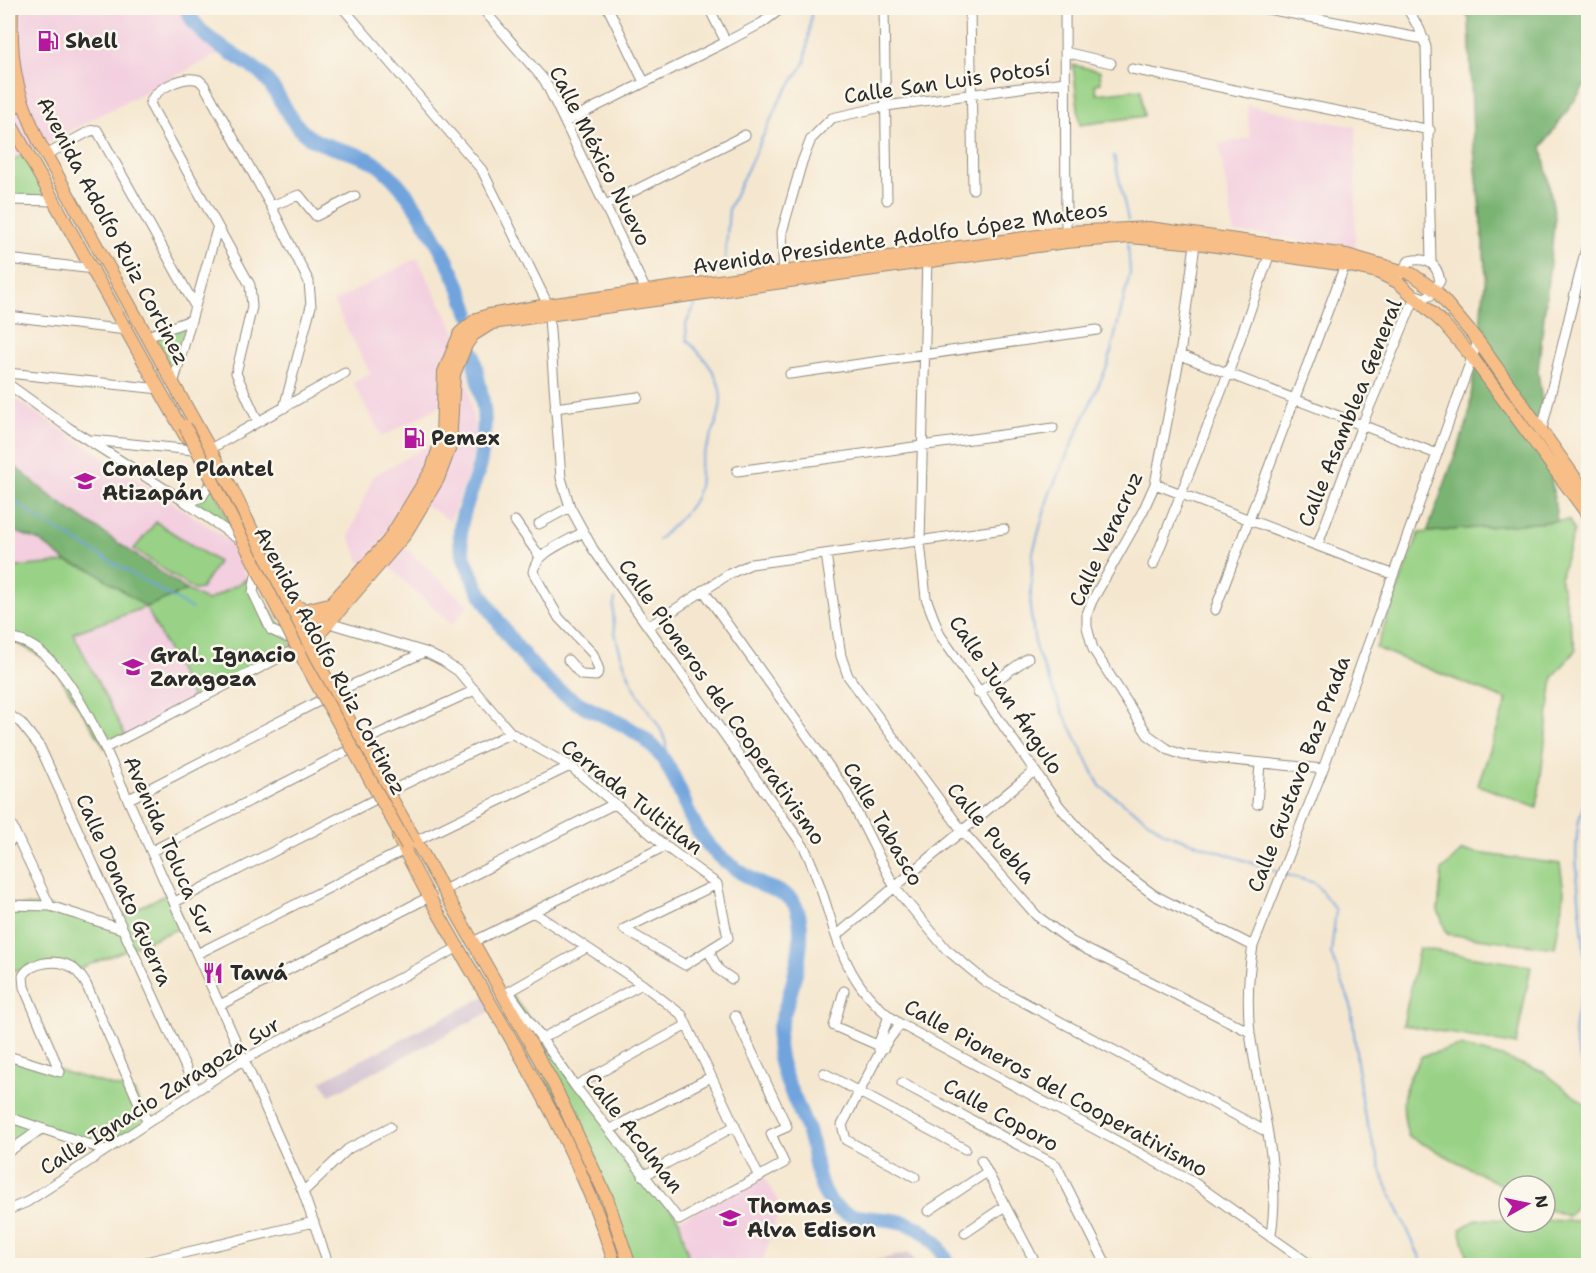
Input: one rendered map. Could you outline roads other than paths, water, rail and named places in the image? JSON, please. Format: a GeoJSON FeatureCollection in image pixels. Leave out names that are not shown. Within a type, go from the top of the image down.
{"type":"FeatureCollection","features":[{"type":"Feature","properties":{"kind":"main road","name":"Avenida Adolfo Ruiz Cortinez"},"geometry":{"type":"LineString","coordinates":[[12,8],[11,81],[21,104],[46,155],[210,449],[286,601],[314,633],[326,678],[388,792],[410,845],[417,873],[541,1092],[597,1214],[615,1266]]}},
{"type":"Feature","properties":{"kind":"main road"},"geometry":{"type":"LineString","coordinates":[[8,109],[21,104]]}},
{"type":"Feature","properties":{"kind":"main road","name":"Avenida Adolfo Ruiz Cortinez"},"geometry":{"type":"LineString","coordinates":[[8,118],[194,450],[294,650],[348,750],[376,799],[410,845],[426,861],[506,994],[554,1085],[612,1209],[630,1266]]}},
{"type":"Feature","properties":{"kind":"main road","name":"Avenida Presidente Adolfo López Mateos"},"geometry":{"type":"LineString","coordinates":[[314,633],[313,623],[393,534],[437,459],[442,438],[444,372],[460,333],[477,319],[489,315],[784,278],[1129,228],[1345,265],[1377,272],[1399,283],[1416,296],[1472,357],[1587,513]]}},
{"type":"Feature","properties":{"kind":"main road","name":"Avenida Presidente Adolfo López Mateos"},"geometry":{"type":"LineString","coordinates":[[1196,239],[1347,255],[1401,269],[1436,291],[1478,341],[1588,495]]}},
{"type":"Feature","properties":{"kind":"main road","name":"Avenida Presidente Adolfo López Mateos"},"geometry":{"type":"LineString","coordinates":[[294,650],[314,633],[404,536],[442,470],[453,431],[453,374],[466,345],[474,335],[492,323],[549,309]]}},
{"type":"Feature","properties":{"kind":"main road","name":"Avenida Adolfo Ruiz Cortinez"},"geometry":{"type":"LineString","coordinates":[[182,401],[188,425],[305,663],[410,845]]}},
{"type":"Feature","properties":{"kind":"main road","name":"Avenida Adolfo Ruiz Cortinez"},"geometry":{"type":"LineString","coordinates":[[169,407],[188,425]]}},
{"type":"Feature","properties":{"kind":"main road"},"geometry":{"type":"LineString","coordinates":[[230,522],[249,545],[292,629],[314,633],[326,678]]}},
{"type":"Feature","properties":{"kind":"main road"},"geometry":{"type":"LineString","coordinates":[[286,601],[305,610],[330,604]]}},
{"type":"Feature","properties":{"kind":"main road"},"geometry":{"type":"LineString","coordinates":[[362,774],[375,768]]}},
{"type":"Feature","properties":{"kind":"main road"},"geometry":{"type":"LineString","coordinates":[[597,1214],[612,1209]]}},
{"type":"Feature","properties":{"kind":"street","name":"Calle Pioneros del Cooperativismo"},"geometry":{"type":"LineString","coordinates":[[344,8],[482,170],[549,309],[561,478],[570,507],[583,532],[648,627],[804,847],[819,881],[836,936],[854,980],[867,996],[900,1024],[1193,1182],[1271,1234],[1312,1266]]}},
{"type":"Feature","properties":{"kind":"street","name":"Calle México Nuevo"},"geometry":{"type":"LineString","coordinates":[[482,8],[541,76],[649,296]]}},
{"type":"Feature","properties":{"kind":"street"},"geometry":{"type":"LineString","coordinates":[[608,8],[644,82]]}},
{"type":"Feature","properties":{"kind":"street"},"geometry":{"type":"LineString","coordinates":[[709,8],[726,42]]}},
{"type":"Feature","properties":{"kind":"street"},"geometry":{"type":"LineString","coordinates":[[565,122],[726,42],[762,23],[782,8]]}},
{"type":"Feature","properties":{"kind":"street"},"geometry":{"type":"LineString","coordinates":[[884,8],[887,200]]}},
{"type":"Feature","properties":{"kind":"street"},"geometry":{"type":"LineString","coordinates":[[970,8],[973,189]]}},
{"type":"Feature","properties":{"kind":"street"},"geometry":{"type":"LineString","coordinates":[[1065,8],[1066,237]]}},
{"type":"Feature","properties":{"kind":"street"},"geometry":{"type":"LineString","coordinates":[[1262,8],[1424,39]]}},
{"type":"Feature","properties":{"kind":"street"},"geometry":{"type":"LineString","coordinates":[[1407,8],[1424,39],[1430,130],[1431,262]]}},
{"type":"Feature","properties":{"kind":"street"},"geometry":{"type":"LineString","coordinates":[[1065,52],[1111,63]]}},
{"type":"Feature","properties":{"kind":"street"},"geometry":{"type":"LineString","coordinates":[[1132,69],[1430,130]]}},
{"type":"Feature","properties":{"kind":"street"},"geometry":{"type":"LineString","coordinates":[[258,422],[236,373],[252,307],[252,292],[152,110],[151,98],[185,78],[199,80],[271,206],[303,267],[311,293],[309,318],[284,408]]}},
{"type":"Feature","properties":{"kind":"street","name":"Calle San Luis Potosí"},"geometry":{"type":"LineString","coordinates":[[784,278],[782,232],[811,140],[824,124],[838,115],[886,106],[1065,82]]}},
{"type":"Feature","properties":{"kind":"street"},"geometry":{"type":"LineString","coordinates":[[46,155],[90,131],[97,130],[195,306]]}},
{"type":"Feature","properties":{"kind":"street"},"geometry":{"type":"LineString","coordinates":[[606,205],[745,135]]}},
{"type":"Feature","properties":{"kind":"street"},"geometry":{"type":"LineString","coordinates":[[271,206],[299,195],[316,216],[355,196]]}},
{"type":"Feature","properties":{"kind":"street"},"geometry":{"type":"LineString","coordinates":[[8,200],[56,201]]}},
{"type":"Feature","properties":{"kind":"street"},"geometry":{"type":"LineString","coordinates":[[173,384],[217,229]]}},
{"type":"Feature","properties":{"kind":"street","name":"Calle Veracruz"},"geometry":{"type":"LineString","coordinates":[[1196,239],[1180,355],[1155,484],[1143,511],[1092,601],[1087,614],[1088,638],[1140,726],[1159,744],[1184,755],[1323,769]]}},
{"type":"Feature","properties":{"kind":"street"},"geometry":{"type":"LineString","coordinates":[[1538,447],[1588,240]]}},
{"type":"Feature","properties":{"kind":"street"},"geometry":{"type":"LineString","coordinates":[[1153,565],[1228,374],[1270,253]]}},
{"type":"Feature","properties":{"kind":"street","name":"Calle Juan Ángulo"},"geometry":{"type":"LineString","coordinates":[[927,258],[921,542],[923,578],[932,617],[940,635],[1034,771],[1087,840],[1108,861],[1154,895],[1253,946]]}},
{"type":"Feature","properties":{"kind":"street"},"geometry":{"type":"LineString","coordinates":[[1399,283],[1401,269],[1409,261],[1420,258],[1431,262],[1438,270],[1440,281],[1436,291],[1424,298],[1416,296]]}},
{"type":"Feature","properties":{"kind":"street"},"geometry":{"type":"LineString","coordinates":[[8,259],[94,269]]}},
{"type":"Feature","properties":{"kind":"street"},"geometry":{"type":"LineString","coordinates":[[1215,610],[1345,265]]}},
{"type":"Feature","properties":{"kind":"street","name":"Calle Asamblea General"},"geometry":{"type":"LineString","coordinates":[[1318,544],[1362,425],[1416,296]]}},
{"type":"Feature","properties":{"kind":"street"},"geometry":{"type":"LineString","coordinates":[[8,316],[126,330]]}},
{"type":"Feature","properties":{"kind":"street"},"geometry":{"type":"LineString","coordinates":[[147,336],[191,320]]}},
{"type":"Feature","properties":{"kind":"street"},"geometry":{"type":"LineString","coordinates":[[790,374],[1097,330]]}},
{"type":"Feature","properties":{"kind":"street","name":"Calle Gustavo Baz Prada"},"geometry":{"type":"LineString","coordinates":[[1271,1234],[1274,1196],[1267,1132],[1250,1032],[1249,970],[1253,946],[1323,769],[1478,341]]}},
{"type":"Feature","properties":{"kind":"street"},"geometry":{"type":"LineString","coordinates":[[1180,355],[1437,454]]}},
{"type":"Feature","properties":{"kind":"street"},"geometry":{"type":"LineString","coordinates":[[8,373],[160,389]]}},
{"type":"Feature","properties":{"kind":"street"},"geometry":{"type":"LineString","coordinates":[[210,449],[345,374]]}},
{"type":"Feature","properties":{"kind":"street"},"geometry":{"type":"LineString","coordinates":[[8,384],[87,440],[187,503],[238,539]]}},
{"type":"Feature","properties":{"kind":"street"},"geometry":{"type":"LineString","coordinates":[[555,408],[638,397]]}},
{"type":"Feature","properties":{"kind":"street"},"geometry":{"type":"LineString","coordinates":[[737,471],[1053,428]]}},
{"type":"Feature","properties":{"kind":"street"},"geometry":{"type":"LineString","coordinates":[[87,440],[194,450]]}},
{"type":"Feature","properties":{"kind":"street"},"geometry":{"type":"LineString","coordinates":[[187,503],[202,497],[211,482]]}},
{"type":"Feature","properties":{"kind":"street"},"geometry":{"type":"LineString","coordinates":[[1155,484],[1392,574]]}},
{"type":"Feature","properties":{"kind":"street"},"geometry":{"type":"LineString","coordinates":[[1587,513],[1588,495]]}},
{"type":"Feature","properties":{"kind":"street"},"geometry":{"type":"LineString","coordinates":[[538,524],[570,507]]}},
{"type":"Feature","properties":{"kind":"street"},"geometry":{"type":"LineString","coordinates":[[515,520],[540,557]]}},
{"type":"Feature","properties":{"kind":"street"},"geometry":{"type":"LineString","coordinates":[[648,627],[703,590],[750,564],[921,542],[1004,528]]}},
{"type":"Feature","properties":{"kind":"street"},"geometry":{"type":"LineString","coordinates":[[568,660],[581,675],[596,676],[599,670],[593,654],[559,618],[536,581],[535,564],[540,557],[583,532]]}},
{"type":"Feature","properties":{"kind":"street","name":"Calle Puebla"},"geometry":{"type":"LineString","coordinates":[[826,554],[842,656],[848,676],[963,832],[1037,916],[1053,930],[1250,1032]]}},
{"type":"Feature","properties":{"kind":"street","name":"Calle Tabasco"},"geometry":{"type":"LineString","coordinates":[[703,590],[845,789],[895,888],[946,949],[986,982],[1267,1132]]}},
{"type":"Feature","properties":{"kind":"street","name":"Cerrada Tultitlan"},"geometry":{"type":"LineString","coordinates":[[314,633],[425,652],[458,671],[511,733],[570,766],[665,846],[717,884]]}},
{"type":"Feature","properties":{"kind":"street","name":"Avenida Toluca Sur"},"geometry":{"type":"LineString","coordinates":[[8,638],[25,641],[44,654],[85,709],[105,747],[303,1192],[329,1266]]}},
{"type":"Feature","properties":{"kind":"street"},"geometry":{"type":"LineString","coordinates":[[105,747],[294,650]]}},
{"type":"Feature","properties":{"kind":"street"},"geometry":{"type":"LineString","coordinates":[[334,693],[425,652]]}},
{"type":"Feature","properties":{"kind":"street"},"geometry":{"type":"LineString","coordinates":[[978,693],[1028,658]]}},
{"type":"Feature","properties":{"kind":"street"},"geometry":{"type":"LineString","coordinates":[[361,742],[475,690]]}},
{"type":"Feature","properties":{"kind":"street"},"geometry":{"type":"LineString","coordinates":[[129,799],[321,700]]}},
{"type":"Feature","properties":{"kind":"street","name":"Calle Donato Guerra"},"geometry":{"type":"LineString","coordinates":[[8,714],[21,723],[40,747],[196,1090]]}},
{"type":"Feature","properties":{"kind":"street"},"geometry":{"type":"LineString","coordinates":[[388,792],[511,733]]}},
{"type":"Feature","properties":{"kind":"street"},"geometry":{"type":"LineString","coordinates":[[152,850],[348,750]]}},
{"type":"Feature","properties":{"kind":"street"},"geometry":{"type":"LineString","coordinates":[[1257,804],[1260,763]]}},
{"type":"Feature","properties":{"kind":"street"},"geometry":{"type":"LineString","coordinates":[[197,954],[570,766]]}},
{"type":"Feature","properties":{"kind":"street"},"geometry":{"type":"LineString","coordinates":[[836,936],[1034,771]]}},
{"type":"Feature","properties":{"kind":"street"},"geometry":{"type":"LineString","coordinates":[[175,902],[376,799]]}},
{"type":"Feature","properties":{"kind":"street"},"geometry":{"type":"LineString","coordinates":[[444,890],[614,804]]}},
{"type":"Feature","properties":{"kind":"street"},"geometry":{"type":"LineString","coordinates":[[8,818],[50,906]]}},
{"type":"Feature","properties":{"kind":"street"},"geometry":{"type":"LineString","coordinates":[[8,844],[15,834]]}},
{"type":"Feature","properties":{"kind":"street"},"geometry":{"type":"LineString","coordinates":[[473,942],[665,846]]}},
{"type":"Feature","properties":{"kind":"street"},"geometry":{"type":"LineString","coordinates":[[717,884],[728,938],[685,965],[624,929],[717,884]]}},
{"type":"Feature","properties":{"kind":"street"},"geometry":{"type":"LineString","coordinates":[[220,1005],[431,896]]}},
{"type":"Feature","properties":{"kind":"street"},"geometry":{"type":"LineString","coordinates":[[8,905],[50,906],[122,930]]}},
{"type":"Feature","properties":{"kind":"street"},"geometry":{"type":"LineString","coordinates":[[533,912],[675,1006],[687,1025],[759,1177],[784,1163],[771,1134],[787,1127],[735,1016]]}},
{"type":"Feature","properties":{"kind":"street","name":"Calle Ignacio Zaragoza Sur"},"geometry":{"type":"LineString","coordinates":[[8,1210],[27,1202],[243,1060],[459,947]]}},
{"type":"Feature","properties":{"kind":"street"},"geometry":{"type":"LineString","coordinates":[[506,994],[586,948]]}},
{"type":"Feature","properties":{"kind":"street"},"geometry":{"type":"LineString","coordinates":[[712,950],[710,954],[719,970]]}},
{"type":"Feature","properties":{"kind":"street"},"geometry":{"type":"LineString","coordinates":[[700,956],[732,979]]}},
{"type":"Feature","properties":{"kind":"street"},"geometry":{"type":"LineString","coordinates":[[8,1056],[60,1072],[24,987],[22,976],[30,968],[42,964],[54,963],[73,968],[86,984],[147,1121]]}},
{"type":"Feature","properties":{"kind":"street"},"geometry":{"type":"LineString","coordinates":[[541,1039],[642,984]]}},
{"type":"Feature","properties":{"kind":"street"},"geometry":{"type":"LineString","coordinates":[[844,991],[834,1026],[881,1048]]}},
{"type":"Feature","properties":{"kind":"street","name":"Calle Acolman"},"geometry":{"type":"LineString","coordinates":[[506,994],[642,1176],[679,1220],[759,1177]]}},
{"type":"Feature","properties":{"kind":"street"},"geometry":{"type":"LineString","coordinates":[[881,1048],[889,1017]]}},
{"type":"Feature","properties":{"kind":"street"},"geometry":{"type":"LineString","coordinates":[[900,1024],[881,1048],[842,1125],[846,1140],[915,1177]]}},
{"type":"Feature","properties":{"kind":"street"},"geometry":{"type":"LineString","coordinates":[[574,1086],[687,1025]]}},
{"type":"Feature","properties":{"kind":"street"},"geometry":{"type":"LineString","coordinates":[[824,1072],[965,1149]]}},
{"type":"Feature","properties":{"kind":"street"},"geometry":{"type":"LineString","coordinates":[[609,1130],[711,1077]]}},
{"type":"Feature","properties":{"kind":"street","name":"Calle Coporo"},"geometry":{"type":"LineString","coordinates":[[902,1083],[1056,1165],[1104,1263]]}},
{"type":"Feature","properties":{"kind":"street"},"geometry":{"type":"LineString","coordinates":[[8,1117],[105,1150]]}},
{"type":"Feature","properties":{"kind":"street"},"geometry":{"type":"LineString","coordinates":[[642,1176],[735,1126]]}},
{"type":"Feature","properties":{"kind":"street"},"geometry":{"type":"LineString","coordinates":[[303,1192],[348,1149],[390,1127]]}},
{"type":"Feature","properties":{"kind":"street"},"geometry":{"type":"LineString","coordinates":[[8,1152],[41,1129]]}},
{"type":"Feature","properties":{"kind":"street"},"geometry":{"type":"LineString","coordinates":[[981,1160],[1037,1266]]}},
{"type":"Feature","properties":{"kind":"street"},"geometry":{"type":"LineString","coordinates":[[928,1212],[987,1172]]}},
{"type":"Feature","properties":{"kind":"street"},"geometry":{"type":"LineString","coordinates":[[965,1233],[1005,1206]]}},
{"type":"Feature","properties":{"kind":"street"},"geometry":{"type":"LineString","coordinates":[[129,1266],[314,1222]]}},
{"type":"Feature","properties":{"kind":"waterway"},"geometry":{"type":"LineString","coordinates":[[186,8],[192,20],[208,38],[248,64],[266,79],[292,120],[305,134],[321,143],[372,161],[387,172],[402,188],[443,253],[469,313]]}},
{"type":"Feature","properties":{"kind":"waterway"},"geometry":{"type":"LineString","coordinates":[[718,273],[725,261],[729,208],[781,98],[805,63],[812,8]]}},
{"type":"Feature","properties":{"kind":"waterway"},"geometry":{"type":"LineString","coordinates":[[1114,156],[1128,220]]}},
{"type":"Feature","properties":{"kind":"waterway"},"geometry":{"type":"LineString","coordinates":[[1128,244],[1130,273],[1108,364],[1049,495],[1033,552],[1030,608],[1036,650],[1061,708],[1100,786],[1165,833],[1278,872]]}},
{"type":"Feature","properties":{"kind":"waterway"},"geometry":{"type":"LineString","coordinates":[[658,540],[683,516],[697,494],[701,461],[720,409],[721,396],[712,370],[687,340],[686,324],[695,305]]}},
{"type":"Feature","properties":{"kind":"waterway"},"geometry":{"type":"LineString","coordinates":[[473,353],[482,400],[484,428],[482,452],[460,532],[463,553],[479,590],[521,652],[553,686],[579,704],[615,721],[648,741],[666,764],[698,830],[706,843],[718,855],[756,882],[792,900],[799,915],[799,954],[779,1030],[778,1048],[783,1070],[809,1135],[824,1192],[835,1207],[849,1215],[902,1222],[919,1229],[935,1243],[949,1266]]}},
{"type":"Feature","properties":{"kind":"waterway"},"geometry":{"type":"LineString","coordinates":[[8,496],[37,518],[192,609]]}},
{"type":"Feature","properties":{"kind":"waterway"},"geometry":{"type":"LineString","coordinates":[[615,599],[614,624],[620,653],[638,693],[663,735],[667,763]]}},
{"type":"Feature","properties":{"kind":"waterway"},"geometry":{"type":"LineString","coordinates":[[1588,797],[1581,814],[1577,834],[1576,857],[1585,972],[1575,1032],[1578,1053],[1588,1074]]}},
{"type":"Feature","properties":{"kind":"waterway"},"geometry":{"type":"LineString","coordinates":[[1284,874],[1315,883],[1336,910],[1331,954],[1351,1005],[1362,1107],[1384,1179],[1424,1266]]}},
{"type":"Feature","properties":{"kind":"place","name":"Shell"},"geometry":{"type":"Point","coordinates":[48,41]}},
{"type":"Feature","properties":{"kind":"place","name":"Pemex"},"geometry":{"type":"Point","coordinates":[414,438]}},
{"type":"Feature","properties":{"kind":"place","name":"Conalep Plantel Atizapán"},"geometry":{"type":"Point","coordinates":[85,481]}},
{"type":"Feature","properties":{"kind":"place","name":"Gral. Ignacio Zaragoza"},"geometry":{"type":"Point","coordinates":[133,667]}},
{"type":"Feature","properties":{"kind":"place","name":"Tawá"},"geometry":{"type":"Point","coordinates":[213,973]}},
{"type":"Feature","properties":{"kind":"place","name":"Thomas Alva Edison"},"geometry":{"type":"Point","coordinates":[730,1218]}}]}
